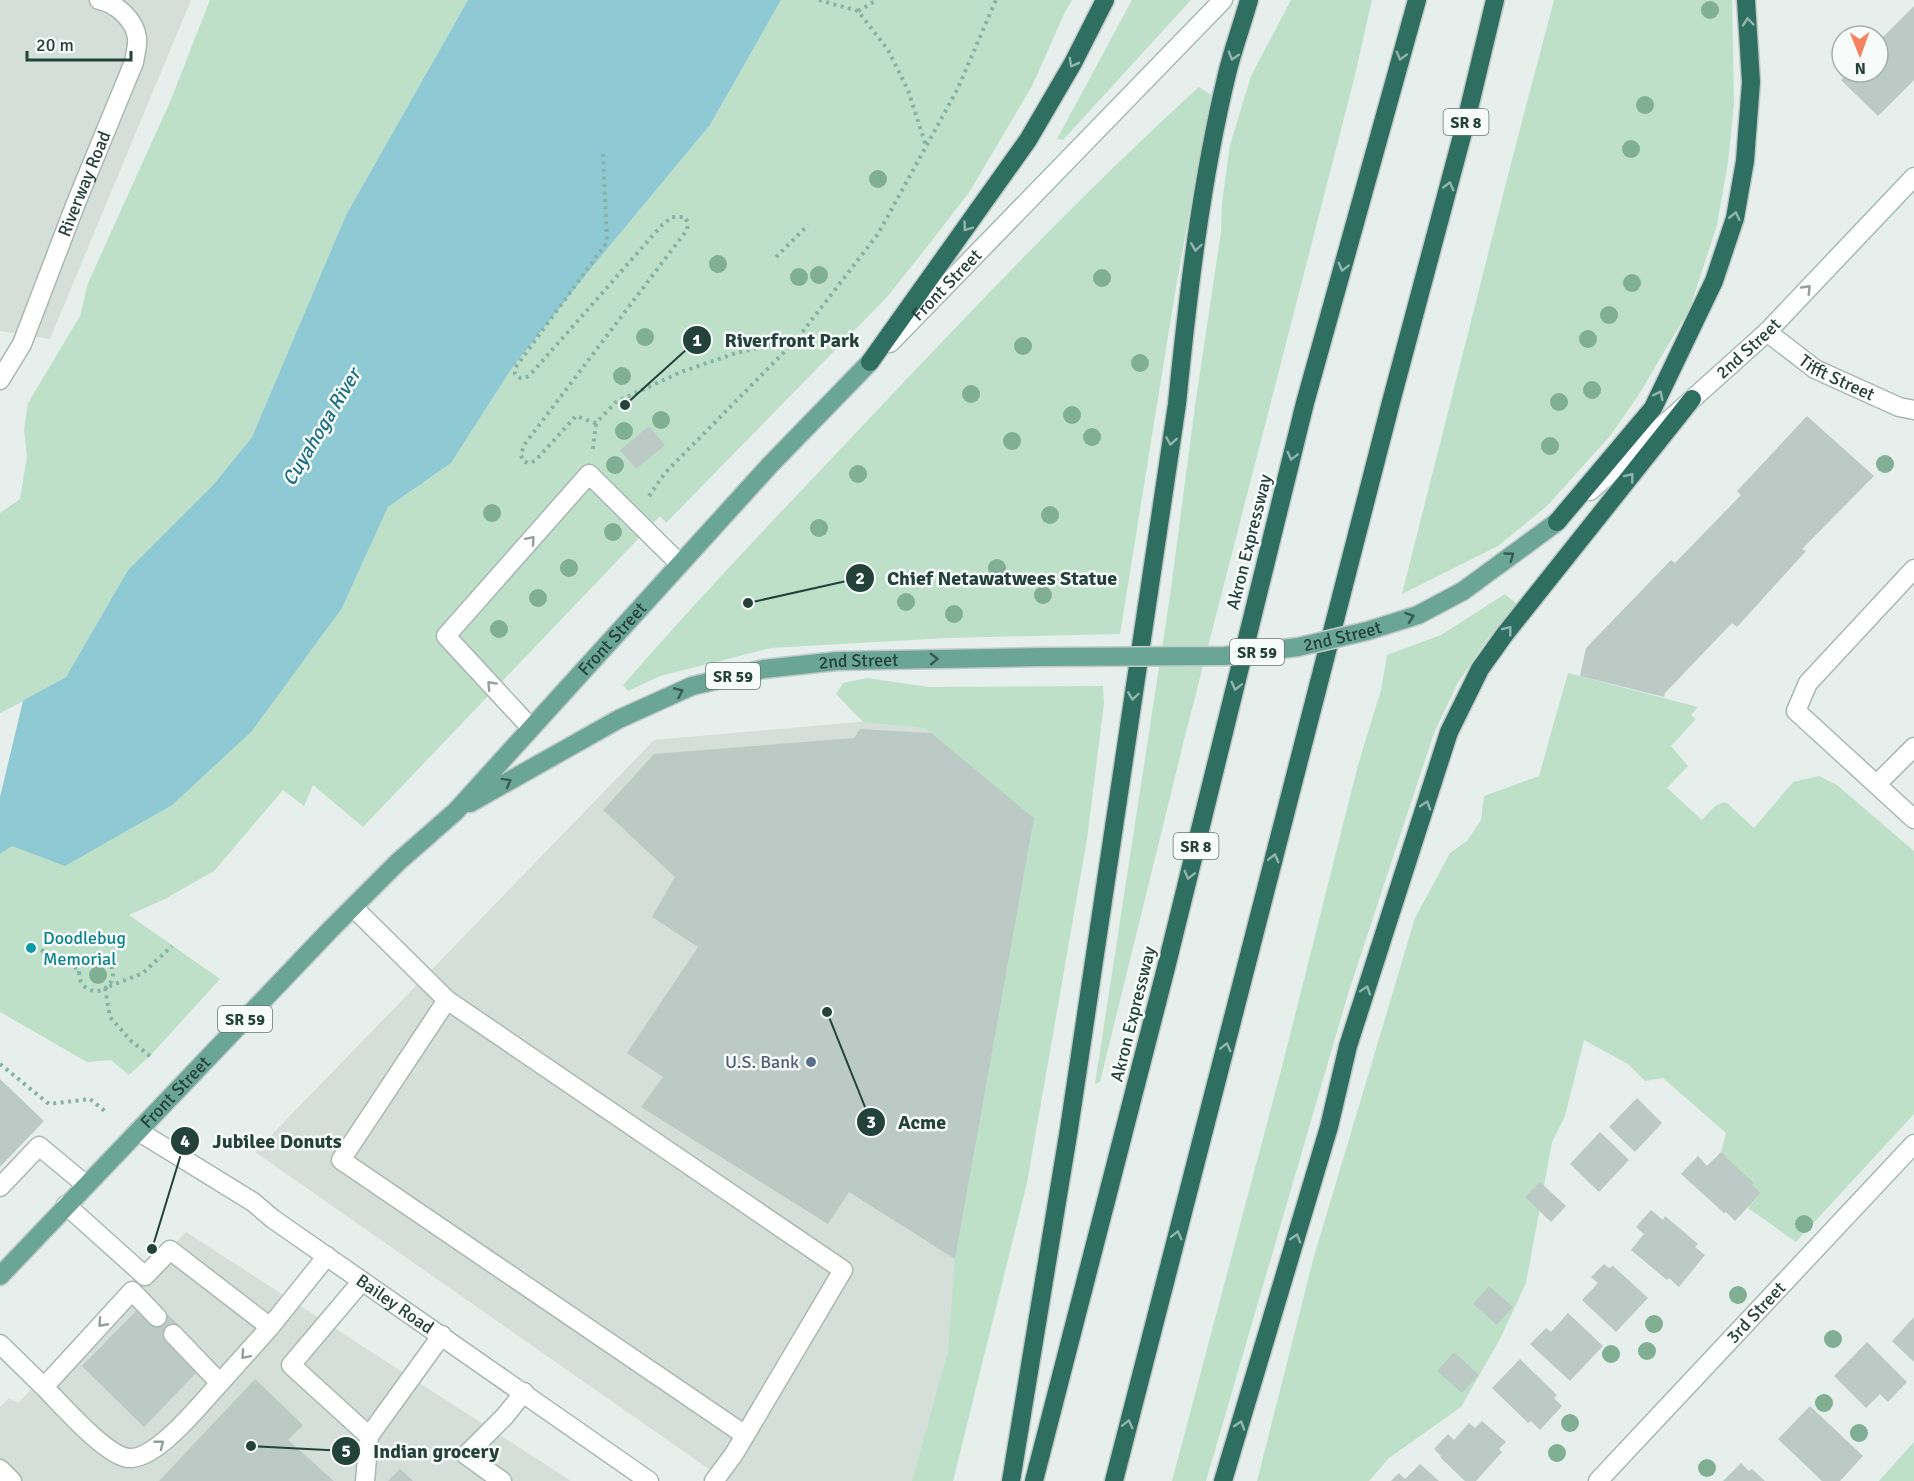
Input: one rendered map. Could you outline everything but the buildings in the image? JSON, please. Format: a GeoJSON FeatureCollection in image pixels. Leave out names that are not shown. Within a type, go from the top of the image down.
{"type":"FeatureCollection","features":[{"type":"Feature","properties":{"kind":"highway"},"geometry":{"type":"LineString","coordinates":[[870,362],[1028,140],[1073,63],[1105,0]]}},
{"type":"Feature","properties":{"kind":"highway"},"geometry":{"type":"LineString","coordinates":[[1011,1481],[1069,1130],[1177,404],[1183,342],[1205,182],[1227,73],[1250,0]]}},
{"type":"Feature","properties":{"kind":"highway","name":"Akron Expressway"},"geometry":{"type":"LineString","coordinates":[[1034,1481],[1164,979],[1305,403],[1417,0]]}},
{"type":"Feature","properties":{"kind":"highway","name":"SR 8"},"geometry":{"type":"LineString","coordinates":[[1114,1481],[1388,414],[1463,132],[1495,0]]}},
{"type":"Feature","properties":{"kind":"highway"},"geometry":{"type":"LineString","coordinates":[[1557,522],[1653,408],[1714,281],[1736,218],[1745,161],[1751,82],[1746,0]]}},
{"type":"Feature","properties":{"kind":"highway"},"geometry":{"type":"LineString","coordinates":[[1223,1481],[1329,1127],[1348,1046],[1449,732],[1480,669],[1505,634],[1692,399]]}},
{"type":"Feature","properties":{"kind":"main road","name":"Front Street"},"geometry":{"type":"LineString","coordinates":[[0,1276],[353,907],[398,862],[456,811],[770,465],[870,362]]}},
{"type":"Feature","properties":{"kind":"main road","name":"2nd Street"},"geometry":{"type":"LineString","coordinates":[[456,811],[619,719],[692,686],[764,669],[837,661],[1225,656],[1298,647],[1366,631],[1418,615],[1463,591],[1557,522]]}},
{"type":"Feature","properties":{"kind":"street","name":"Riverway Road"},"geometry":{"type":"LineString","coordinates":[[0,380],[22,344],[76,203],[134,62],[137,38],[129,18],[110,2],[99,0]]}},
{"type":"Feature","properties":{"kind":"street","name":"Front Street"},"geometry":{"type":"LineString","coordinates":[[870,362],[1223,0]]}},
{"type":"Feature","properties":{"kind":"street","name":"2nd Street"},"geometry":{"type":"LineString","coordinates":[[1557,522],[1767,332],[1914,177]]}},
{"type":"Feature","properties":{"kind":"street","name":"Tifft Street"},"geometry":{"type":"LineString","coordinates":[[1767,332],[1815,369],[1899,407],[1914,410]]}},
{"type":"Feature","properties":{"kind":"street"},"geometry":{"type":"LineString","coordinates":[[531,728],[446,636],[589,474],[680,564]]}},
{"type":"Feature","properties":{"kind":"street"},"geometry":{"type":"LineString","coordinates":[[1914,569],[1808,683],[1796,711],[1914,819]]}},
{"type":"Feature","properties":{"kind":"street"},"geometry":{"type":"LineString","coordinates":[[1876,784],[1914,747]]}},
{"type":"Feature","properties":{"kind":"street"},"geometry":{"type":"LineString","coordinates":[[353,907],[447,1000],[843,1270],[745,1435],[714,1481]]}},
{"type":"Feature","properties":{"kind":"street"},"geometry":{"type":"LineString","coordinates":[[447,1000],[342,1160],[745,1435]]}},
{"type":"Feature","properties":{"kind":"street","name":"Bailey Road"},"geometry":{"type":"LineString","coordinates":[[138,1131],[253,1202],[362,1281],[649,1481]]}},
{"type":"Feature","properties":{"kind":"street","name":"3rd Street"},"geometry":{"type":"LineString","coordinates":[[1598,1481],[1914,1144]]}},
{"type":"Feature","properties":{"kind":"street"},"geometry":{"type":"LineString","coordinates":[[0,1187],[39,1146],[86,1185]]}},
{"type":"Feature","properties":{"kind":"street"},"geometry":{"type":"LineString","coordinates":[[66,1205],[145,1276]]}},
{"type":"Feature","properties":{"kind":"street"},"geometry":{"type":"LineString","coordinates":[[44,1387],[170,1250],[270,1327]]}},
{"type":"Feature","properties":{"kind":"street"},"geometry":{"type":"LineString","coordinates":[[0,1344],[108,1449],[126,1458],[143,1456],[162,1444],[220,1383],[270,1327],[327,1256]]}},
{"type":"Feature","properties":{"kind":"street"},"geometry":{"type":"LineString","coordinates":[[362,1281],[291,1365],[369,1436]]}},
{"type":"Feature","properties":{"kind":"street"},"geometry":{"type":"LineString","coordinates":[[132,1291],[157,1317]]}},
{"type":"Feature","properties":{"kind":"street"},"geometry":{"type":"LineString","coordinates":[[173,1334],[220,1383]]}},
{"type":"Feature","properties":{"kind":"street"},"geometry":{"type":"LineString","coordinates":[[365,1481],[369,1436],[442,1335]]}},
{"type":"Feature","properties":{"kind":"street"},"geometry":{"type":"LineString","coordinates":[[502,1481],[466,1455],[505,1416],[524,1392]]}},
{"type":"Feature","properties":{"kind":"street"},"geometry":{"type":"LineString","coordinates":[[0,1469],[12,1481]]}},
{"type":"Feature","properties":{"kind":"path"},"geometry":{"type":"LineString","coordinates":[[819,0],[858,11],[888,50],[908,90],[926,147]]}},
{"type":"Feature","properties":{"kind":"path"},"geometry":{"type":"LineString","coordinates":[[858,11],[877,0]]}},
{"type":"Feature","properties":{"kind":"path"},"geometry":{"type":"LineString","coordinates":[[648,498],[665,474],[797,339],[878,234],[957,90],[996,0]]}},
{"type":"Feature","properties":{"kind":"path"},"geometry":{"type":"LineString","coordinates":[[603,154],[607,242],[515,368],[514,374],[525,379],[530,375],[662,225],[672,217],[682,216],[688,223],[687,230],[524,445],[521,455],[524,461],[528,463],[535,461],[576,416],[596,423],[616,402],[681,372],[736,353],[797,339]]}},
{"type":"Feature","properties":{"kind":"path"},"geometry":{"type":"LineString","coordinates":[[776,257],[808,225]]}},
{"type":"Feature","properties":{"kind":"path"},"geometry":{"type":"LineString","coordinates":[[105,988],[113,975],[106,961],[101,958],[91,958],[82,964],[79,975],[84,986],[94,991],[105,988],[143,973],[172,946]]}},
{"type":"Feature","properties":{"kind":"path"},"geometry":{"type":"LineString","coordinates":[[41,950],[80,970]]}},
{"type":"Feature","properties":{"kind":"path"},"geometry":{"type":"LineString","coordinates":[[105,988],[110,1017],[131,1041],[150,1056]]}},
{"type":"Feature","properties":{"kind":"path"},"geometry":{"type":"LineString","coordinates":[[0,1064],[49,1104],[90,1099],[106,1112]]}},
{"type":"Feature","properties":{"kind":"shaded area"},"geometry":{"type":"Polygon","coordinates":[[[0,0],[191,0],[50,339],[0,331],[0,0]]]}},
{"type":"Feature","properties":{"kind":"shaded area"},"geometry":{"type":"Polygon","coordinates":[[[939,715],[1052,813],[923,1481],[726,1481],[255,1152],[654,740],[939,715]]]}},
{"type":"Feature","properties":{"kind":"shaded area"},"geometry":{"type":"Polygon","coordinates":[[[186,1232],[571,1481],[0,1481],[0,1407],[9,1398],[18,1403],[186,1232]]]}},
{"type":"Feature","properties":{"kind":"green space"},"geometry":{"type":"Polygon","coordinates":[[[210,0],[468,0],[346,215],[252,437],[214,484],[128,570],[66,677],[0,713],[0,513],[20,499],[27,456],[24,429],[28,403],[80,316],[88,283],[170,102],[210,0]]]}},
{"type":"Feature","properties":{"kind":"green space"},"geometry":{"type":"Polygon","coordinates":[[[781,0],[1072,0],[1032,86],[970,191],[887,297],[666,523],[660,516],[363,827],[313,785],[304,806],[283,790],[214,871],[165,899],[129,915],[220,979],[150,1056],[129,1075],[111,1060],[87,1062],[0,1012],[0,854],[342,608],[388,507],[451,463],[512,368],[710,125],[781,0]]]}},
{"type":"Feature","properties":{"kind":"green space"},"geometry":{"type":"Polygon","coordinates":[[[1132,0],[1191,0],[1063,140],[1057,139],[1132,0]]]}},
{"type":"Feature","properties":{"kind":"green space"},"geometry":{"type":"Polygon","coordinates":[[[1291,0],[1372,0],[1354,79],[1185,736],[1100,1082],[1095,1084],[1170,596],[1221,232],[1222,202],[1230,145],[1251,76],[1291,0]]]}},
{"type":"Feature","properties":{"kind":"green space"},"geometry":{"type":"Polygon","coordinates":[[[1554,0],[1732,0],[1734,104],[1728,162],[1717,225],[1690,308],[1638,396],[1610,436],[1547,506],[1498,546],[1402,594],[1509,171],[1554,0]]]}},
{"type":"Feature","properties":{"kind":"green space"},"geometry":{"type":"Polygon","coordinates":[[[1199,87],[1211,95],[1176,287],[1120,634],[947,638],[771,648],[660,676],[628,691],[623,685],[819,472],[1039,242],[1199,87]]]}},
{"type":"Feature","properties":{"kind":"green space"},"geometry":{"type":"Polygon","coordinates":[[[1505,594],[1517,604],[1487,640],[1457,684],[1434,733],[1348,994],[1206,1481],[1172,1481],[1283,1063],[1358,765],[1381,690],[1387,655],[1441,635],[1505,594]]]}},
{"type":"Feature","properties":{"kind":"green space"},"geometry":{"type":"Polygon","coordinates":[[[1568,673],[1698,707],[1691,715],[1696,719],[1671,746],[1688,766],[1667,788],[1702,820],[1716,806],[1727,803],[1754,828],[1793,782],[1819,776],[1837,785],[1914,851],[1914,1114],[1796,1242],[1748,1208],[1761,1193],[1752,1185],[1754,1183],[1721,1152],[1726,1133],[1663,1078],[1645,1081],[1628,1064],[1584,1040],[1565,1116],[1552,1142],[1526,1283],[1500,1339],[1461,1407],[1389,1458],[1369,1481],[1257,1481],[1313,1260],[1415,918],[1450,853],[1467,841],[1481,820],[1484,796],[1539,776],[1568,673]]]}},
{"type":"Feature","properties":{"kind":"green space"},"geometry":{"type":"Polygon","coordinates":[[[867,678],[928,687],[1103,686],[1104,703],[1087,839],[1027,1183],[953,1481],[912,1481],[948,1352],[955,1259],[1034,818],[924,728],[863,722],[836,694],[843,683],[867,678]]]}},
{"type":"Feature","properties":{"kind":"green space"},"geometry":{"type":"Polygon","coordinates":[[[1914,1442],[1914,1481],[1879,1481],[1914,1442]]]}},
{"type":"Feature","properties":{"kind":"water","name":"Cuyahoga River"},"geometry":{"type":"Polygon","coordinates":[[[468,0],[781,0],[710,125],[512,368],[451,463],[388,507],[342,608],[251,732],[172,805],[65,866],[12,846],[0,854],[0,713],[66,677],[128,570],[214,484],[252,437],[346,215],[468,0]]]}},
{"type":"Feature","properties":{"kind":"pier"},"geometry":{"type":"Polygon","coordinates":[[[23,701],[0,797],[0,713],[23,701]]]}},
{"type":"Feature","properties":{"kind":"place","name":"Riverfront Park"},"geometry":{"type":"Point","coordinates":[625,405]}},
{"type":"Feature","properties":{"kind":"place","name":"Chief Netawatwees Statue"},"geometry":{"type":"Point","coordinates":[748,603]}},
{"type":"Feature","properties":{"kind":"place","name":"Doodlebug Memorial"},"geometry":{"type":"Point","coordinates":[31,948]}},
{"type":"Feature","properties":{"kind":"place","name":"Acme"},"geometry":{"type":"Point","coordinates":[827,1012]}},
{"type":"Feature","properties":{"kind":"place","name":"U.S. Bank"},"geometry":{"type":"Point","coordinates":[811,1062]}},
{"type":"Feature","properties":{"kind":"place","name":"Jubilee Donuts"},"geometry":{"type":"Point","coordinates":[152,1249]}},
{"type":"Feature","properties":{"kind":"place","name":"Indian grocery"},"geometry":{"type":"Point","coordinates":[251,1446]}}]}
